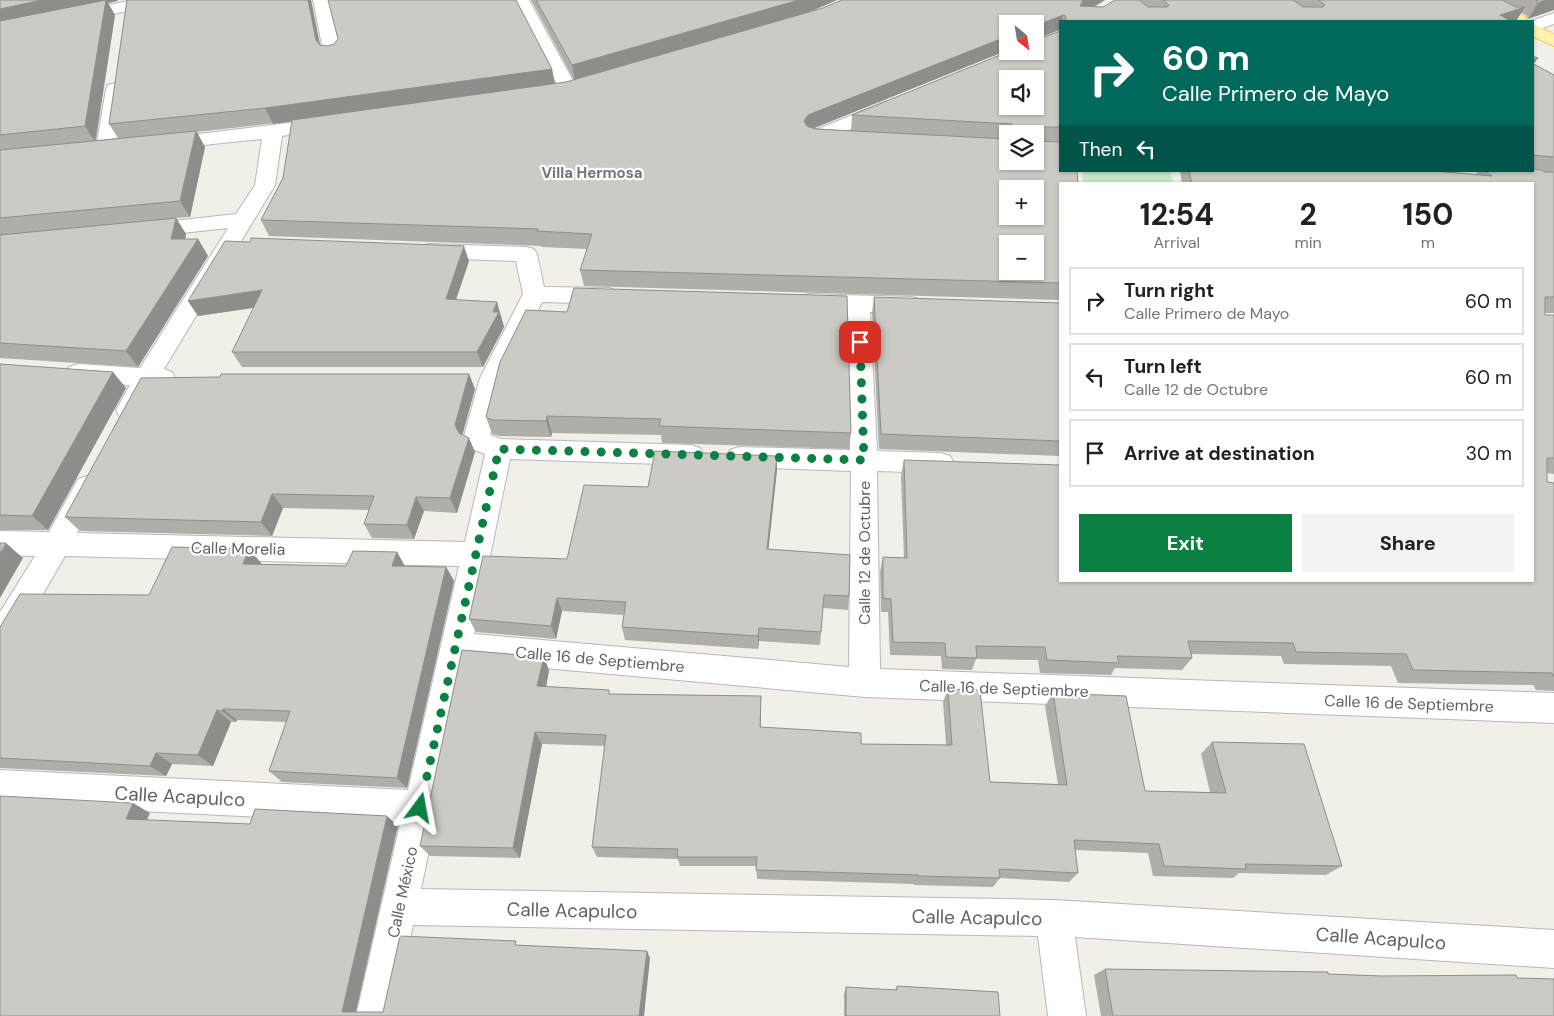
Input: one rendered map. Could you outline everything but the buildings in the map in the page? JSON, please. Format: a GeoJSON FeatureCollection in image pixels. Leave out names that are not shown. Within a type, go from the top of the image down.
{"type":"FeatureCollection","features":[{"type":"Feature","properties":{"kind":"main road"},"geometry":{"type":"LineString","coordinates":[[1480,0],[1517,20]]}},
{"type":"Feature","properties":{"kind":"main road"},"geometry":{"type":"LineString","coordinates":[[1534,30],[1545,40]]}},
{"type":"Feature","properties":{"kind":"street"},"geometry":{"type":"LineString","coordinates":[[0,32],[127,2],[157,0]]}},
{"type":"Feature","properties":{"kind":"street"},"geometry":{"type":"LineString","coordinates":[[321,0],[333,55]]}},
{"type":"Feature","properties":{"kind":"street"},"geometry":{"type":"LineString","coordinates":[[521,0],[570,90]]}},
{"type":"Feature","properties":{"kind":"street"},"geometry":{"type":"LineString","coordinates":[[124,24],[127,2]]}},
{"type":"Feature","properties":{"kind":"street"},"geometry":{"type":"LineString","coordinates":[[1534,27],[1554,18]]}},
{"type":"Feature","properties":{"kind":"street"},"geometry":{"type":"LineString","coordinates":[[106,149],[117,72]]}},
{"type":"Feature","properties":{"kind":"street"},"geometry":{"type":"LineString","coordinates":[[550,93],[570,90],[588,84]]}},
{"type":"Feature","properties":{"kind":"street"},"geometry":{"type":"LineString","coordinates":[[853,139],[815,136],[907,100]]}},
{"type":"Feature","properties":{"kind":"street"},"geometry":{"type":"LineString","coordinates":[[145,145],[274,132],[342,122]]}},
{"type":"Feature","properties":{"kind":"street"},"geometry":{"type":"LineString","coordinates":[[118,430],[146,378],[239,245],[243,220],[265,185],[274,132]]}},
{"type":"Feature","properties":{"kind":"street"},"geometry":{"type":"LineString","coordinates":[[87,151],[126,147]]}},
{"type":"Feature","properties":{"kind":"street"},"geometry":{"type":"LineString","coordinates":[[126,231],[243,220]]}},
{"type":"Feature","properties":{"kind":"street"},"geometry":{"type":"LineString","coordinates":[[407,250],[526,254],[534,294],[482,378],[476,440],[499,449],[962,464]]}},
{"type":"Feature","properties":{"kind":"street"},"geometry":{"type":"LineString","coordinates":[[534,294],[632,296]]}},
{"type":"Feature","properties":{"kind":"street"},"geometry":{"type":"LineString","coordinates":[[790,301],[935,305]]}},
{"type":"Feature","properties":{"kind":"street","name":"Calle 12 de Octubre"},"geometry":{"type":"LineString","coordinates":[[858,303],[864,460],[865,683]]}},
{"type":"Feature","properties":{"kind":"street"},"geometry":{"type":"LineString","coordinates":[[58,372],[146,378],[185,378]]}},
{"type":"Feature","properties":{"kind":"street","name":"Calle México"},"geometry":{"type":"LineString","coordinates":[[376,1016],[499,449]]}},
{"type":"Feature","properties":{"kind":"street"},"geometry":{"type":"LineString","coordinates":[[0,639],[57,544],[99,465]]}},
{"type":"Feature","properties":{"kind":"street","name":"Calle Morelia"},"geometry":{"type":"LineString","coordinates":[[0,544],[476,554]]}},
{"type":"Feature","properties":{"kind":"street","name":"Calle 16 de Septiembre"},"geometry":{"type":"LineString","coordinates":[[456,646],[865,683],[1554,708]]}},
{"type":"Feature","properties":{"kind":"street","name":"Calle Acapulco"},"geometry":{"type":"LineString","coordinates":[[0,787],[420,808]]}},
{"type":"Feature","properties":{"kind":"street","name":"Calle Acapulco"},"geometry":{"type":"LineString","coordinates":[[399,907],[1054,918],[1554,949]]}},
{"type":"Feature","properties":{"kind":"street"},"geometry":{"type":"LineString","coordinates":[[1054,918],[1067,1016]]}},
{"type":"Feature","properties":{"kind":"green space"},"geometry":{"type":"Polygon","coordinates":[[[1082,172],[1170,172],[1173,182],[1083,182],[1082,172]]]}},
{"type":"Feature","properties":{"kind":"district","name":"Villa Hermosa"},"geometry":{"type":"Point","coordinates":[592,173]}},
{"type":"Feature","properties":{"kind":"route"},"geometry":{"type":"LineString","coordinates":[[420,808],[499,449],[864,460],[860,342]]}}]}
